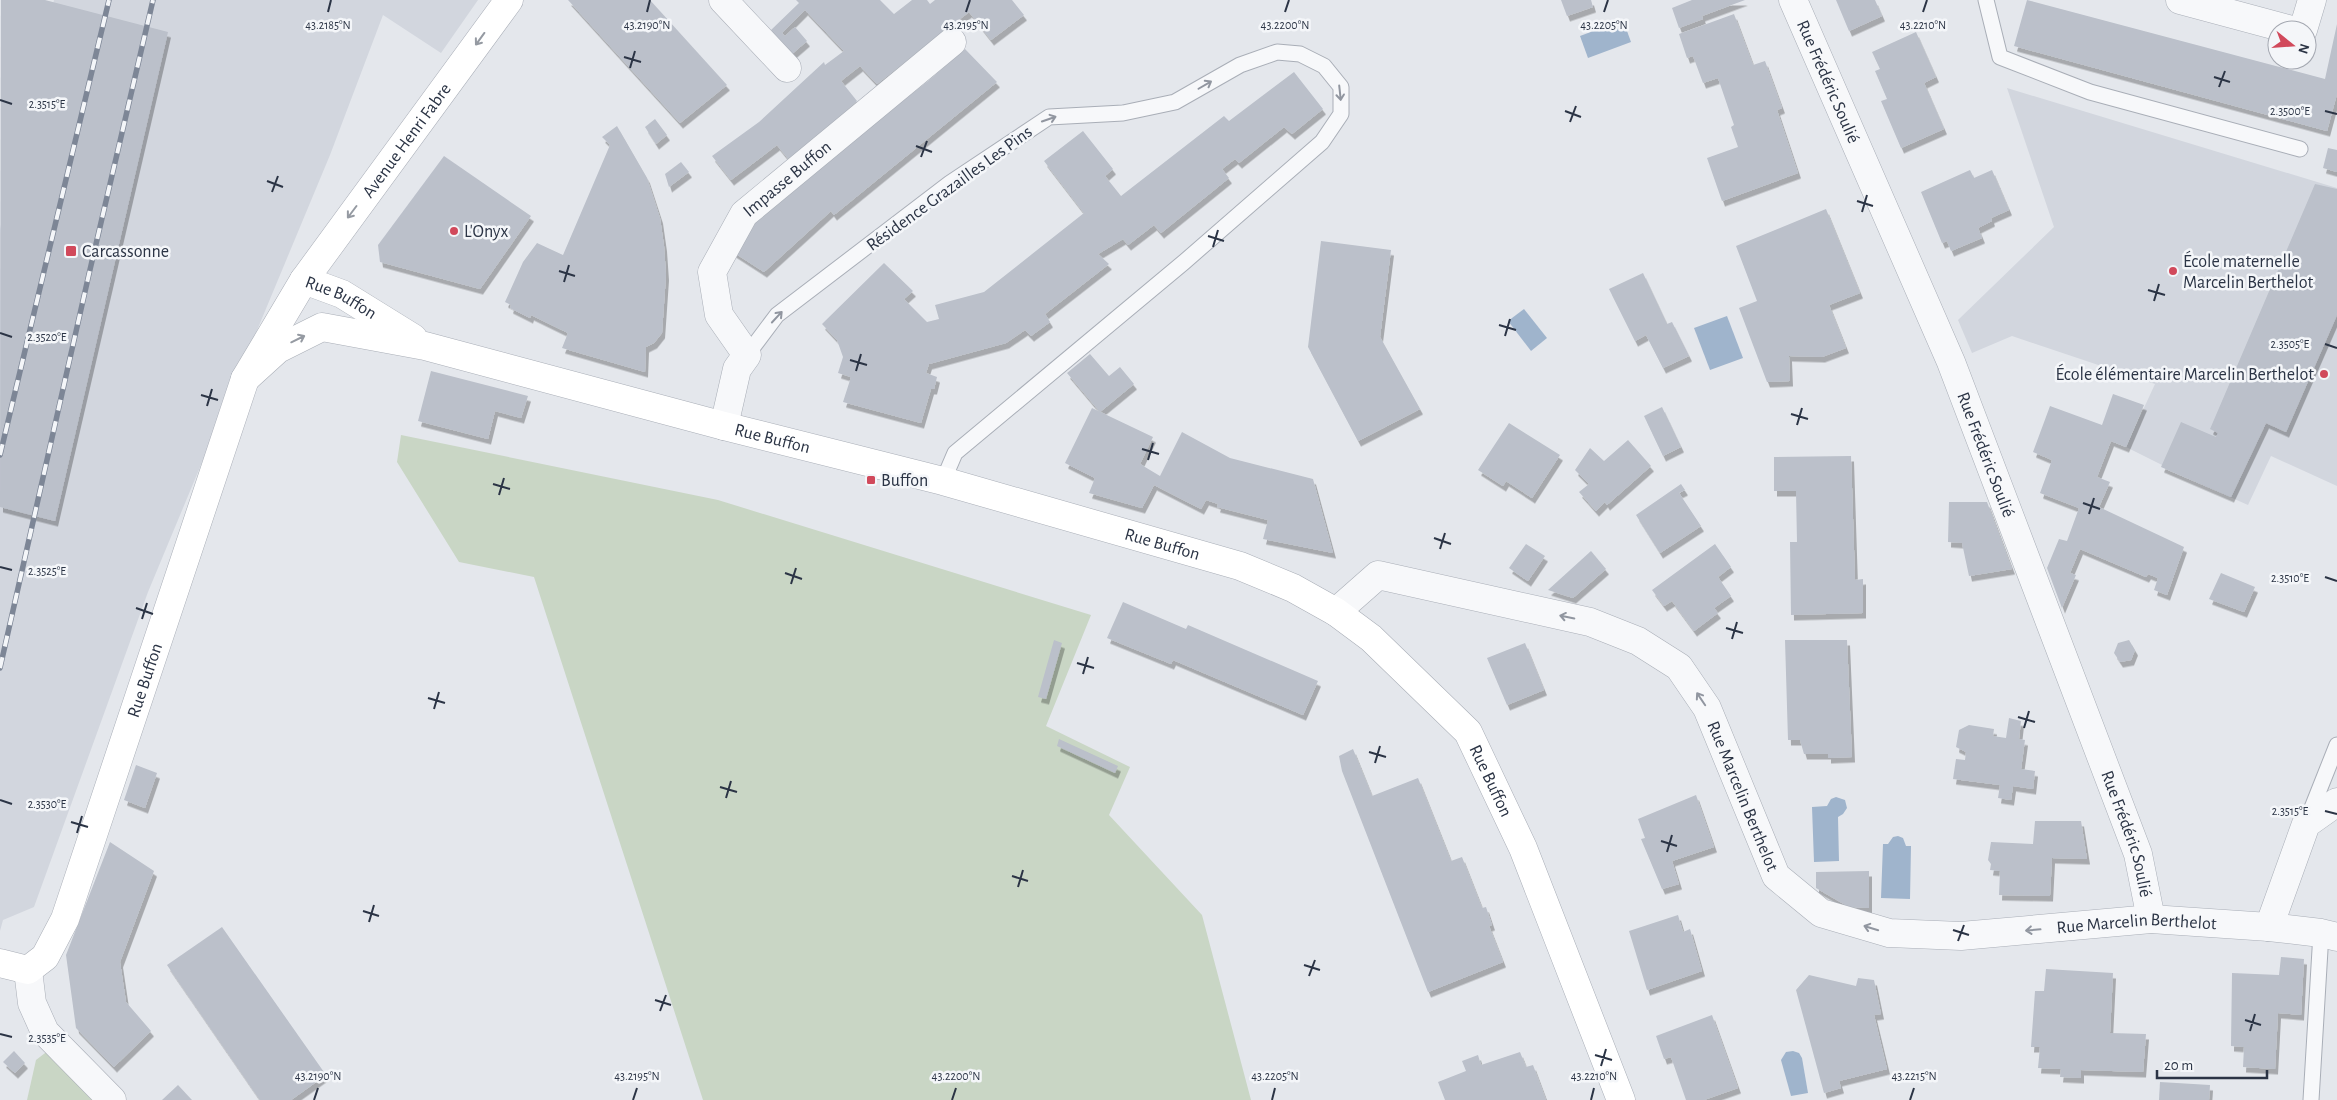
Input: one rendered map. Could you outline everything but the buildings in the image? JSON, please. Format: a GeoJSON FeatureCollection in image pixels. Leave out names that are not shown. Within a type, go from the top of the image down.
{"type":"FeatureCollection","features":[{"type":"Feature","properties":{"kind":"street","name":"Avenue Henri Fabre"},"geometry":{"type":"LineString","coordinates":[[304,280],[509,0]]}},
{"type":"Feature","properties":{"kind":"street"},"geometry":{"type":"LineString","coordinates":[[723,0],[787,68]]}},
{"type":"Feature","properties":{"kind":"street","name":"Rue Frédéric Soulié"},"geometry":{"type":"LineString","coordinates":[[1793,0],[1951,362],[2138,854],[2151,919]]}},
{"type":"Feature","properties":{"kind":"street"},"geometry":{"type":"LineString","coordinates":[[2181,0],[2267,23]]}},
{"type":"Feature","properties":{"kind":"street"},"geometry":{"type":"LineString","coordinates":[[2306,20],[2312,0]]}},
{"type":"Feature","properties":{"kind":"street","name":"Impasse Buffon"},"geometry":{"type":"LineString","coordinates":[[747,356],[719,315],[712,272],[744,214],[952,42]]}},
{"type":"Feature","properties":{"kind":"street","name":"Rue Buffon"},"geometry":{"type":"LineString","coordinates":[[28,970],[45,957],[65,920],[245,379],[304,280],[342,294],[425,346]]}},
{"type":"Feature","properties":{"kind":"street","name":"Rue Buffon"},"geometry":{"type":"LineString","coordinates":[[245,379],[278,349],[322,327],[425,346],[724,426],[942,481],[1240,566],[1293,588],[1336,612],[1371,638],[1468,732],[1523,848],[1621,1100]]}},
{"type":"Feature","properties":{"kind":"street"},"geometry":{"type":"LineString","coordinates":[[724,426],[737,369],[747,356]]}},
{"type":"Feature","properties":{"kind":"street","name":"Rue Marcelin Berthelot"},"geometry":{"type":"LineString","coordinates":[[1336,612],[1378,575],[1590,622],[1638,641],[1679,667],[1707,708],[1776,876],[1821,912],[1890,933],[1961,936],[2151,919],[2268,927],[2329,935]]}},
{"type":"Feature","properties":{"kind":"street"},"geometry":{"type":"LineString","coordinates":[[2268,927],[2306,824],[2337,802]]}},
{"type":"Feature","properties":{"kind":"street"},"geometry":{"type":"LineString","coordinates":[[0,963],[28,970],[32,1003],[45,1032],[112,1100]]}},
{"type":"Feature","properties":{"kind":"lane"},"geometry":{"type":"LineString","coordinates":[[1986,0],[2000,57],[2090,92],[2300,149]]}},
{"type":"Feature","properties":{"kind":"lane","name":"Résidence Grazailles Les Pins"},"geometry":{"type":"LineString","coordinates":[[747,356],[777,315],[950,182],[1049,117],[1123,113],[1175,102],[1240,65],[1277,52],[1300,54],[1324,66],[1341,87],[1341,114],[1322,142],[1183,263],[955,453],[942,481]]}},
{"type":"Feature","properties":{"kind":"lane"},"geometry":{"type":"LineString","coordinates":[[2306,824],[2337,745]]}},
{"type":"Feature","properties":{"kind":"lane"},"geometry":{"type":"LineString","coordinates":[[2311,1100],[2329,935]]}},
{"type":"Feature","properties":{"kind":"shaded area"},"geometry":{"type":"Polygon","coordinates":[[[54,0],[478,0],[441,53],[383,15],[330,155],[148,592],[34,907],[3,920],[0,931],[0,229],[54,0]]]}},
{"type":"Feature","properties":{"kind":"shaded area","name":"École maternelle Marcelin Berthelot"},"geometry":{"type":"Polygon","coordinates":[[[2007,88],[2337,188],[2337,486],[2271,456],[2248,505],[2196,482],[2126,447],[2155,384],[2012,336],[1972,353],[1958,320],[2054,227],[2007,88]]]}},
{"type":"Feature","properties":{"kind":"green space"},"geometry":{"type":"Polygon","coordinates":[[[401,435],[718,500],[1091,615],[1046,726],[1130,767],[1109,815],[1202,915],[1251,1100],[703,1100],[534,577],[459,562],[397,462],[401,435]]]}},
{"type":"Feature","properties":{"kind":"green space"},"geometry":{"type":"Polygon","coordinates":[[[49,1050],[99,1100],[27,1100],[36,1060],[49,1050]]]}},
{"type":"Feature","properties":{"kind":"water"},"geometry":{"type":"Polygon","coordinates":[[[1623,20],[1631,42],[1588,58],[1580,36],[1623,20]]]}},
{"type":"Feature","properties":{"kind":"water"},"geometry":{"type":"Polygon","coordinates":[[[1524,309],[1547,338],[1531,351],[1508,321],[1524,309]]]}},
{"type":"Feature","properties":{"kind":"water"},"geometry":{"type":"Polygon","coordinates":[[[1727,316],[1743,358],[1710,370],[1694,328],[1727,316]]]}},
{"type":"Feature","properties":{"kind":"water"},"geometry":{"type":"Polygon","coordinates":[[[1836,797],[1845,800],[1847,808],[1838,817],[1839,861],[1814,862],[1812,807],[1827,806],[1831,799],[1836,797]]]}},
{"type":"Feature","properties":{"kind":"water"},"geometry":{"type":"Polygon","coordinates":[[[1893,837],[1903,838],[1906,846],[1911,846],[1910,899],[1881,898],[1883,844],[1888,844],[1893,837]]]}},
{"type":"Feature","properties":{"kind":"water"},"geometry":{"type":"Polygon","coordinates":[[[1793,1051],[1799,1053],[1802,1058],[1808,1093],[1791,1096],[1781,1060],[1786,1052],[1793,1051]]]}},
{"type":"Feature","properties":{"kind":"railway"},"geometry":{"type":"LineString","coordinates":[[0,455],[109,0]]}},
{"type":"Feature","properties":{"kind":"railway"},"geometry":{"type":"LineString","coordinates":[[0,668],[153,0]]}},
{"type":"Feature","properties":{"kind":"place","name":"L'Onyx"},"geometry":{"type":"Point","coordinates":[454,231]}},
{"type":"Feature","properties":{"kind":"place","name":"Carcassonne"},"geometry":{"type":"Point","coordinates":[71,251]}},
{"type":"Feature","properties":{"kind":"place","name":"École maternelle Marcelin Berthelot"},"geometry":{"type":"Point","coordinates":[2173,271]}},
{"type":"Feature","properties":{"kind":"place","name":"École élémentaire Marcelin Berthelot"},"geometry":{"type":"Point","coordinates":[2324,374]}},
{"type":"Feature","properties":{"kind":"place","name":"Buffon"},"geometry":{"type":"Point","coordinates":[871,480]}}]}
